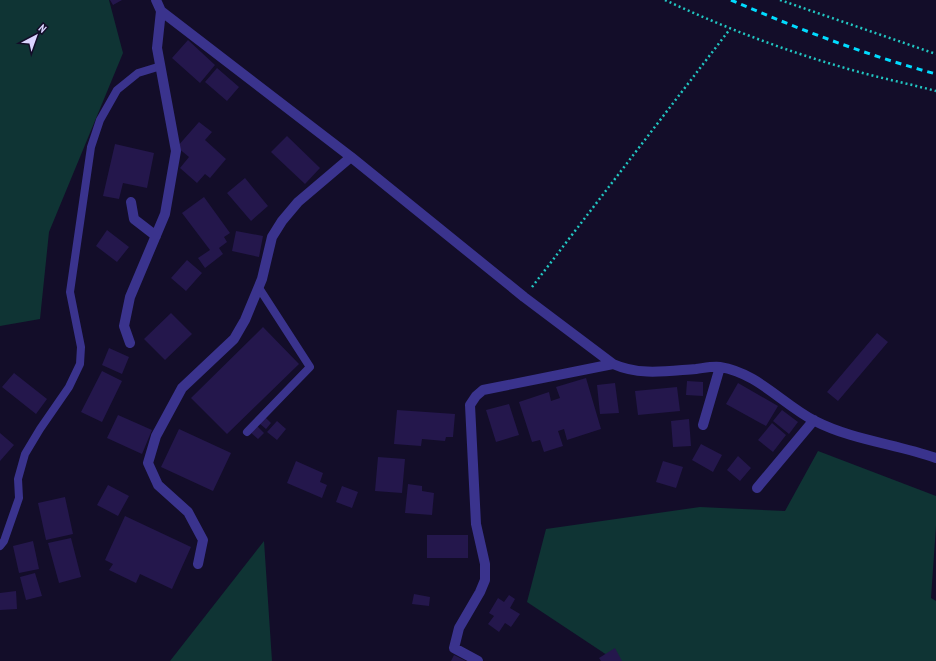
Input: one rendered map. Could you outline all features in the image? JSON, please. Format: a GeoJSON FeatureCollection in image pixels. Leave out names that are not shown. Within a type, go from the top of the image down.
{"type":"FeatureCollection","features":[{"type":"Feature","properties":{"kind":"street"},"geometry":{"type":"LineString","coordinates":[[156,0],[161,11],[351,157],[524,297],[613,364],[626,370],[643,373],[720,367],[760,382],[814,420],[840,432],[936,458]]}},
{"type":"Feature","properties":{"kind":"street"},"geometry":{"type":"LineString","coordinates":[[130,343],[124,326],[130,297],[165,214],[176,151],[157,48],[161,11]]}},
{"type":"Feature","properties":{"kind":"street"},"geometry":{"type":"LineString","coordinates":[[198,564],[203,540],[188,512],[158,485],[148,463],[156,436],[182,388],[234,339],[245,320],[259,288],[272,237],[282,221],[298,202],[351,157]]}},
{"type":"Feature","properties":{"kind":"street"},"geometry":{"type":"LineString","coordinates":[[131,202],[134,219],[156,236]]}},
{"type":"Feature","properties":{"kind":"street"},"geometry":{"type":"LineString","coordinates":[[478,661],[454,648],[459,628],[480,592],[485,580],[485,564],[476,524],[470,405],[476,396],[483,390],[613,364]]}},
{"type":"Feature","properties":{"kind":"street"},"geometry":{"type":"LineString","coordinates":[[703,425],[720,367]]}},
{"type":"Feature","properties":{"kind":"street"},"geometry":{"type":"LineString","coordinates":[[758,488],[814,420]]}},
{"type":"Feature","properties":{"kind":"lane"},"geometry":{"type":"LineString","coordinates":[[0,546],[4,541],[19,498],[18,479],[25,454],[69,387],[80,364],[81,347],[70,292],[91,147],[100,120],[117,90],[138,72],[161,66]]}},
{"type":"Feature","properties":{"kind":"lane"},"geometry":{"type":"LineString","coordinates":[[247,432],[310,367],[259,288]]}},
{"type":"Feature","properties":{"kind":"path"},"geometry":{"type":"LineString","coordinates":[[665,0],[730,29],[845,68],[936,91]]}},
{"type":"Feature","properties":{"kind":"path"},"geometry":{"type":"LineString","coordinates":[[780,0],[936,54]]}},
{"type":"Feature","properties":{"kind":"path"},"geometry":{"type":"LineString","coordinates":[[524,297],[730,29]]}},
{"type":"Feature","properties":{"kind":"green space"},"geometry":{"type":"Polygon","coordinates":[[[0,0],[109,0],[123,53],[49,232],[40,319],[0,326],[0,0]]]}},
{"type":"Feature","properties":{"kind":"green space"},"geometry":{"type":"Polygon","coordinates":[[[818,451],[936,496],[936,526],[931,598],[936,601],[936,661],[616,661],[527,602],[546,529],[700,507],[785,511],[818,451]]]}},
{"type":"Feature","properties":{"kind":"green space"},"geometry":{"type":"Polygon","coordinates":[[[264,541],[272,661],[170,661],[264,541]]]}},
{"type":"Feature","properties":{"kind":"building"},"geometry":{"type":"Polygon","coordinates":[[[110,0],[122,0],[113,5],[110,0]]]}},
{"type":"Feature","properties":{"kind":"building"},"geometry":{"type":"Polygon","coordinates":[[[188,40],[215,65],[200,83],[172,58],[188,40]]]}},
{"type":"Feature","properties":{"kind":"building"},"geometry":{"type":"Polygon","coordinates":[[[217,68],[239,87],[227,101],[205,82],[217,68]]]}},
{"type":"Feature","properties":{"kind":"building"},"geometry":{"type":"Polygon","coordinates":[[[199,122],[212,132],[205,140],[226,159],[210,178],[205,174],[197,183],[180,168],[189,157],[177,147],[199,122]]]}},
{"type":"Feature","properties":{"kind":"building"},"geometry":{"type":"Polygon","coordinates":[[[287,136],[320,168],[305,184],[271,152],[287,136]]]}},
{"type":"Feature","properties":{"kind":"building"},"geometry":{"type":"Polygon","coordinates":[[[115,144],[154,153],[147,188],[123,183],[119,199],[103,196],[115,144]]]}},
{"type":"Feature","properties":{"kind":"building"},"geometry":{"type":"Polygon","coordinates":[[[245,178],[268,206],[251,221],[227,193],[245,178]]]}},
{"type":"Feature","properties":{"kind":"building"},"geometry":{"type":"Polygon","coordinates":[[[204,197],[230,233],[224,237],[227,242],[219,248],[223,254],[205,268],[198,258],[210,250],[182,213],[204,197]]]}},
{"type":"Feature","properties":{"kind":"building"},"geometry":{"type":"Polygon","coordinates":[[[107,230],[129,247],[117,262],[96,246],[107,230]]]}},
{"type":"Feature","properties":{"kind":"building"},"geometry":{"type":"Polygon","coordinates":[[[236,231],[263,236],[259,257],[232,251],[236,231]]]}},
{"type":"Feature","properties":{"kind":"building"},"geometry":{"type":"Polygon","coordinates":[[[187,260],[202,273],[186,291],[171,278],[187,260]]]}},
{"type":"Feature","properties":{"kind":"building"},"geometry":{"type":"Polygon","coordinates":[[[171,313],[192,334],[165,360],[144,339],[171,313]]]}},
{"type":"Feature","properties":{"kind":"building"},"geometry":{"type":"Polygon","coordinates":[[[263,327],[299,364],[227,434],[191,398],[263,327]]]}},
{"type":"Feature","properties":{"kind":"building"},"geometry":{"type":"Polygon","coordinates":[[[877,333],[888,342],[838,401],[827,392],[877,333]]]}},
{"type":"Feature","properties":{"kind":"building"},"geometry":{"type":"Polygon","coordinates":[[[109,348],[129,357],[122,374],[102,365],[109,348]]]}},
{"type":"Feature","properties":{"kind":"building"},"geometry":{"type":"Polygon","coordinates":[[[102,371],[122,381],[102,422],[81,412],[102,371]]]}},
{"type":"Feature","properties":{"kind":"building"},"geometry":{"type":"Polygon","coordinates":[[[14,373],[47,399],[36,414],[2,387],[14,373]]]}},
{"type":"Feature","properties":{"kind":"building"},"geometry":{"type":"Polygon","coordinates":[[[586,378],[601,429],[567,440],[564,429],[558,431],[563,446],[544,452],[540,440],[532,442],[519,402],[549,392],[551,401],[560,398],[556,387],[586,378]]]}},
{"type":"Feature","properties":{"kind":"building"},"geometry":{"type":"Polygon","coordinates":[[[687,381],[703,382],[703,396],[686,395],[687,381]]]}},
{"type":"Feature","properties":{"kind":"building"},"geometry":{"type":"Polygon","coordinates":[[[615,383],[619,413],[600,414],[597,385],[615,383]]]}},
{"type":"Feature","properties":{"kind":"building"},"geometry":{"type":"Polygon","coordinates":[[[738,383],[778,406],[766,426],[726,404],[738,383]]]}},
{"type":"Feature","properties":{"kind":"building"},"geometry":{"type":"Polygon","coordinates":[[[677,387],[680,411],[638,415],[635,391],[677,387]]]}},
{"type":"Feature","properties":{"kind":"building"},"geometry":{"type":"Polygon","coordinates":[[[509,404],[519,435],[496,442],[486,410],[509,404]]]}},
{"type":"Feature","properties":{"kind":"building"},"geometry":{"type":"Polygon","coordinates":[[[397,410],[455,414],[453,437],[446,437],[445,441],[422,439],[421,446],[394,444],[397,410]]]}},
{"type":"Feature","properties":{"kind":"building"},"geometry":{"type":"Polygon","coordinates":[[[782,410],[798,422],[789,434],[773,421],[782,410]]]}},
{"type":"Feature","properties":{"kind":"building"},"geometry":{"type":"Polygon","coordinates":[[[118,415],[152,430],[142,454],[107,438],[118,415]]]}},
{"type":"Feature","properties":{"kind":"building"},"geometry":{"type":"Polygon","coordinates":[[[265,417],[271,423],[266,429],[259,423],[265,417]]]}},
{"type":"Feature","properties":{"kind":"building"},"geometry":{"type":"Polygon","coordinates":[[[689,419],[691,446],[673,447],[671,421],[689,419]]]}},
{"type":"Feature","properties":{"kind":"building"},"geometry":{"type":"Polygon","coordinates":[[[277,421],[286,429],[277,440],[267,432],[277,421]]]}},
{"type":"Feature","properties":{"kind":"building"},"geometry":{"type":"Polygon","coordinates":[[[772,423],[786,435],[773,452],[758,440],[772,423]]]}},
{"type":"Feature","properties":{"kind":"building"},"geometry":{"type":"Polygon","coordinates":[[[256,425],[264,433],[258,439],[250,432],[256,425]]]}},
{"type":"Feature","properties":{"kind":"building"},"geometry":{"type":"Polygon","coordinates":[[[179,429],[231,453],[213,491],[161,467],[179,429]]]}},
{"type":"Feature","properties":{"kind":"building"},"geometry":{"type":"Polygon","coordinates":[[[0,433],[14,445],[0,461],[0,433]]]}},
{"type":"Feature","properties":{"kind":"building"},"geometry":{"type":"Polygon","coordinates":[[[701,444],[722,455],[713,472],[692,460],[701,444]]]}},
{"type":"Feature","properties":{"kind":"building"},"geometry":{"type":"Polygon","coordinates":[[[738,456],[751,468],[740,481],[727,470],[738,456]]]}},
{"type":"Feature","properties":{"kind":"building"},"geometry":{"type":"Polygon","coordinates":[[[378,457],[405,459],[402,493],[375,491],[378,457]]]}},
{"type":"Feature","properties":{"kind":"building"},"geometry":{"type":"Polygon","coordinates":[[[296,461],[323,473],[320,482],[327,485],[322,498],[287,483],[296,461]]]}},
{"type":"Feature","properties":{"kind":"building"},"geometry":{"type":"Polygon","coordinates":[[[663,461],[683,467],[676,488],[656,482],[663,461]]]}},
{"type":"Feature","properties":{"kind":"building"},"geometry":{"type":"Polygon","coordinates":[[[408,484],[422,486],[422,491],[434,493],[432,515],[405,513],[408,484]]]}},
{"type":"Feature","properties":{"kind":"building"},"geometry":{"type":"Polygon","coordinates":[[[108,485],[129,496],[118,516],[97,505],[108,485]]]}},
{"type":"Feature","properties":{"kind":"building"},"geometry":{"type":"Polygon","coordinates":[[[342,486],[358,492],[352,508],[336,502],[342,486]]]}},
{"type":"Feature","properties":{"kind":"building"},"geometry":{"type":"Polygon","coordinates":[[[65,497],[73,534],[46,540],[38,503],[65,497]]]}},
{"type":"Feature","properties":{"kind":"building"},"geometry":{"type":"Polygon","coordinates":[[[125,516],[191,547],[172,589],[140,574],[136,583],[109,570],[113,564],[105,560],[125,516]]]}},
{"type":"Feature","properties":{"kind":"building"},"geometry":{"type":"Polygon","coordinates":[[[427,535],[468,535],[468,558],[427,558],[427,535]]]}},
{"type":"Feature","properties":{"kind":"building"},"geometry":{"type":"Polygon","coordinates":[[[71,538],[81,577],[59,583],[48,543],[71,538]]]}},
{"type":"Feature","properties":{"kind":"building"},"geometry":{"type":"Polygon","coordinates":[[[33,541],[39,569],[19,573],[13,546],[33,541]]]}},
{"type":"Feature","properties":{"kind":"building"},"geometry":{"type":"Polygon","coordinates":[[[35,573],[42,596],[26,600],[20,577],[35,573]]]}},
{"type":"Feature","properties":{"kind":"building"},"geometry":{"type":"Polygon","coordinates":[[[16,591],[17,609],[0,610],[0,593],[16,591]]]}},
{"type":"Feature","properties":{"kind":"building"},"geometry":{"type":"Polygon","coordinates":[[[414,594],[430,597],[429,606],[412,604],[414,594]]]}},
{"type":"Feature","properties":{"kind":"building"},"geometry":{"type":"Polygon","coordinates":[[[509,595],[515,599],[510,608],[520,614],[511,627],[505,623],[499,632],[488,624],[494,616],[489,613],[498,598],[504,602],[509,595]]]}},
{"type":"Feature","properties":{"kind":"building"},"geometry":{"type":"Polygon","coordinates":[[[615,648],[622,661],[601,661],[599,658],[615,648]]]}},
{"type":"Feature","properties":{"kind":"building"},"geometry":{"type":"Polygon","coordinates":[[[454,655],[466,661],[451,661],[454,655]]]}},
{"type":"Feature","properties":{"kind":"railway"},"geometry":{"type":"LineString","coordinates":[[731,0],[832,41],[936,74]]}}]}
